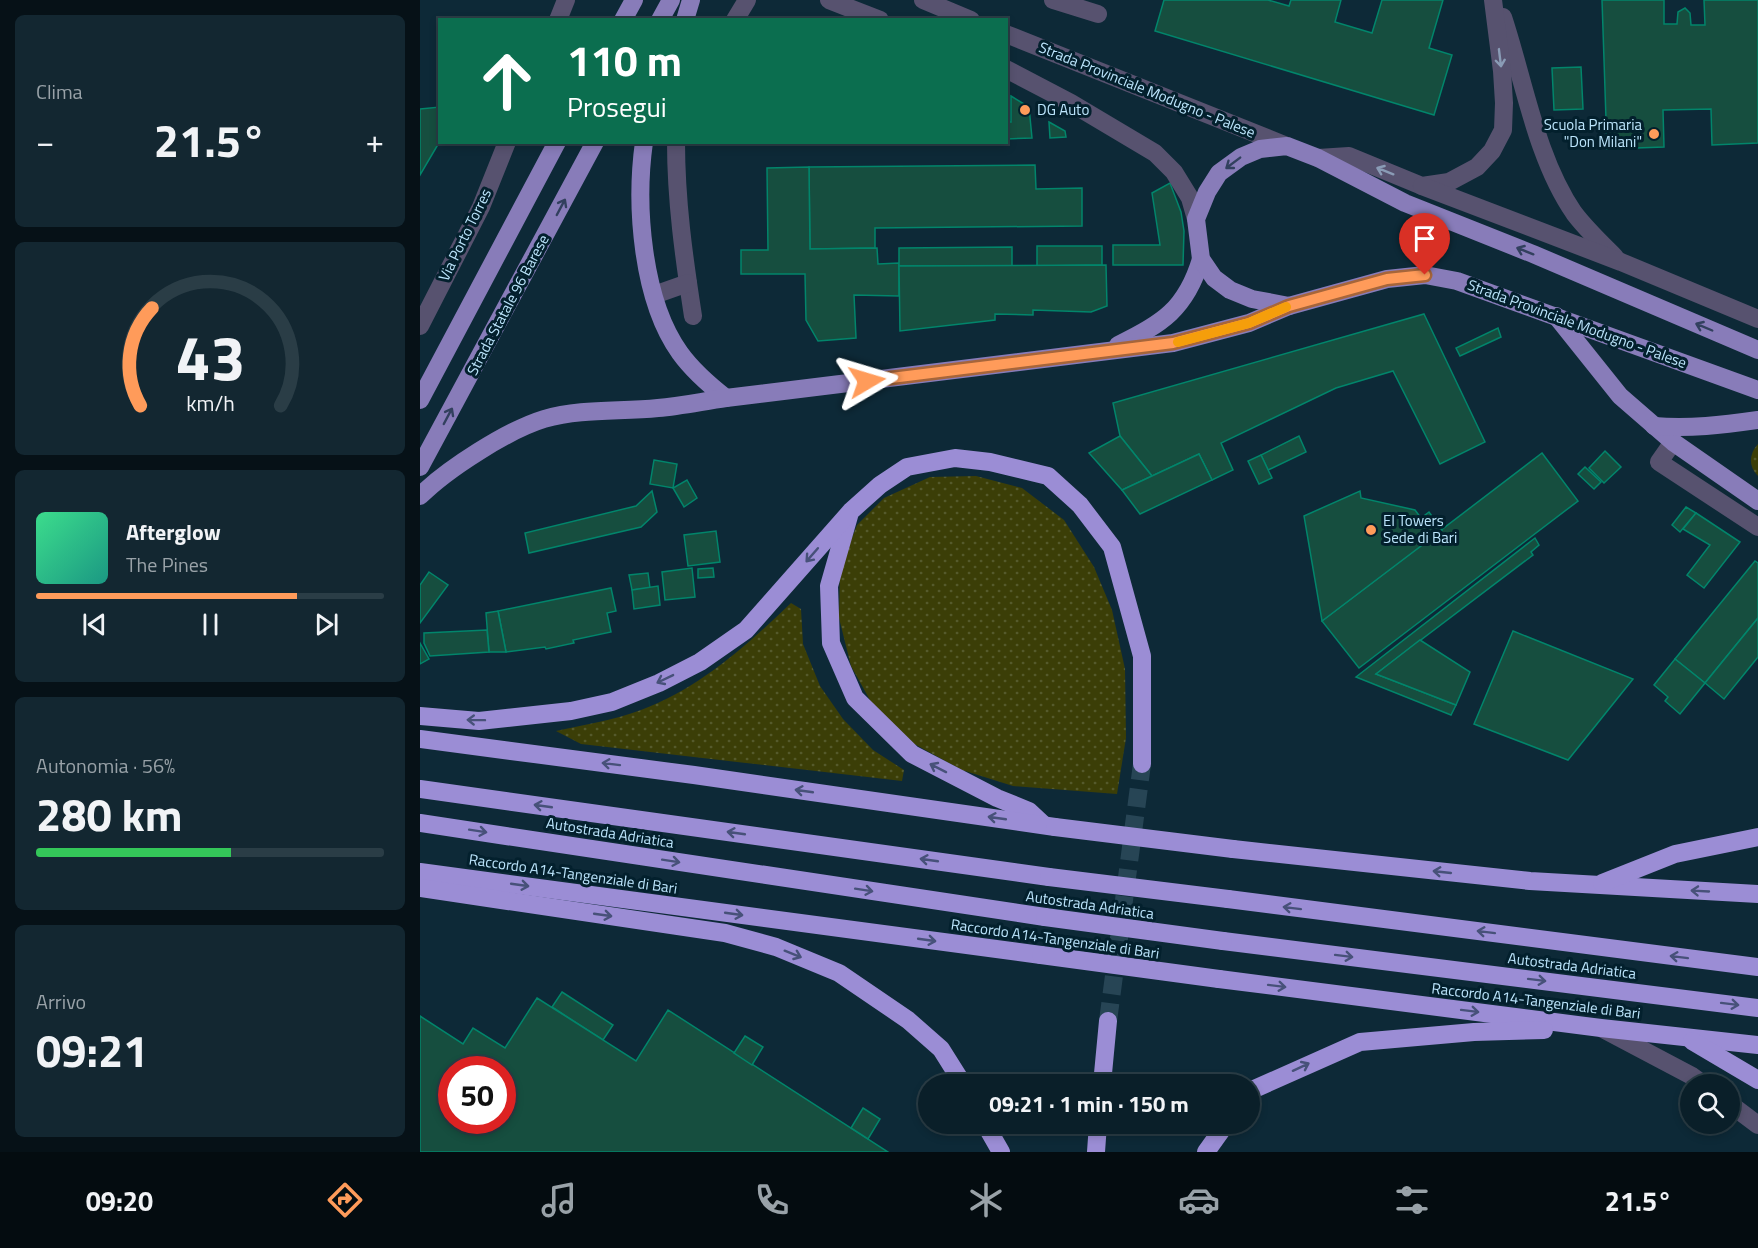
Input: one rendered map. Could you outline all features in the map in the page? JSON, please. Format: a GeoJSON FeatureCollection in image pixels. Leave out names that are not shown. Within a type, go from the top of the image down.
{"type":"FeatureCollection","features":[{"type":"Feature","properties":{"kind":"highway"},"geometry":{"type":"LineString","coordinates":[[420,716],[479,721],[571,711],[612,702],[659,682],[700,662],[746,630],[850,511],[880,485],[907,467],[955,458],[990,462],[1048,476],[1080,505],[1112,547],[1142,656],[1142,764]]}},
{"type":"Feature","properties":{"kind":"highway"},"geometry":{"type":"LineString","coordinates":[[850,511],[829,586],[831,643],[855,698],[912,754],[997,798],[1029,811],[1049,826]]}},
{"type":"Feature","properties":{"kind":"highway"},"geometry":{"type":"LineString","coordinates":[[420,739],[694,775],[1049,826],[1233,849],[1530,881],[1758,894]]}},
{"type":"Feature","properties":{"kind":"highway","name":"Autostrada Adriatica"},"geometry":{"type":"LineString","coordinates":[[420,789],[1049,877],[1758,967]]}},
{"type":"Feature","properties":{"kind":"highway","name":"Autostrada Adriatica"},"geometry":{"type":"LineString","coordinates":[[420,824],[1045,917],[1758,1008]]}},
{"type":"Feature","properties":{"kind":"highway"},"geometry":{"type":"LineString","coordinates":[[1597,885],[1675,854],[1758,837]]}},
{"type":"Feature","properties":{"kind":"highway","name":"Raccordo A14-Tangenziale di Bari"},"geometry":{"type":"LineString","coordinates":[[420,872],[1219,979],[1601,1028],[1758,1045]]}},
{"type":"Feature","properties":{"kind":"highway"},"geometry":{"type":"LineString","coordinates":[[420,888],[725,933],[777,947],[839,973],[908,1020],[941,1049],[957,1074]]}},
{"type":"Feature","properties":{"kind":"highway"},"geometry":{"type":"LineString","coordinates":[[1103,1074],[1108,1021]]}},
{"type":"Feature","properties":{"kind":"highway"},"geometry":{"type":"LineString","coordinates":[[1260,1087],[1360,1042],[1474,1032],[1601,1028]]}},
{"type":"Feature","properties":{"kind":"highway","name":"Raccordo A14-Tangenziale di Bari"},"geometry":{"type":"LineString","coordinates":[[1685,1037],[1758,1080]]}},
{"type":"Feature","properties":{"kind":"highway"},"geometry":{"type":"LineString","coordinates":[[991,1134],[1002,1152]]}},
{"type":"Feature","properties":{"kind":"highway"},"geometry":{"type":"LineString","coordinates":[[1096,1152],[1097,1134]]}},
{"type":"Feature","properties":{"kind":"highway"},"geometry":{"type":"LineString","coordinates":[[1206,1152],[1219,1134]]}},
{"type":"Feature","properties":{"kind":"main road"},"geometry":{"type":"LineString","coordinates":[[623,18],[634,0]]}},
{"type":"Feature","properties":{"kind":"main road"},"geometry":{"type":"LineString","coordinates":[[661,18],[671,0]]}},
{"type":"Feature","properties":{"kind":"main road"},"geometry":{"type":"LineString","coordinates":[[686,18],[691,0]]}},
{"type":"Feature","properties":{"kind":"main road"},"geometry":{"type":"LineString","coordinates":[[420,399],[556,144]]}},
{"type":"Feature","properties":{"kind":"main road","name":"Strada Statale 96 Barese"},"geometry":{"type":"LineString","coordinates":[[420,467],[594,144]]}},
{"type":"Feature","properties":{"kind":"main road"},"geometry":{"type":"LineString","coordinates":[[644,144],[640,195],[645,256],[654,295],[665,328],[679,352],[696,373],[726,398]]}},
{"type":"Feature","properties":{"kind":"main road","name":"Strada Provinciale Modugno - Palese"},"geometry":{"type":"LineString","coordinates":[[1758,350],[1404,203],[1318,158],[1287,146],[1260,149],[1241,156],[1219,173],[1207,192],[1196,219],[1201,259],[1214,278],[1230,290],[1252,299],[1289,306],[1387,279],[1425,275],[1457,281],[1758,390]]}},
{"type":"Feature","properties":{"kind":"main road"},"geometry":{"type":"LineString","coordinates":[[1102,352],[1150,330],[1181,304],[1195,277],[1201,259]]}},
{"type":"Feature","properties":{"kind":"main road"},"geometry":{"type":"LineString","coordinates":[[420,496],[475,454],[508,435],[544,419],[589,410],[658,408],[1173,343],[1249,323],[1289,306]]}},
{"type":"Feature","properties":{"kind":"main road"},"geometry":{"type":"LineString","coordinates":[[1556,316],[1620,396],[1673,442],[1758,501]]}},
{"type":"Feature","properties":{"kind":"main road"},"geometry":{"type":"LineString","coordinates":[[1654,426],[1682,428],[1758,420]]}},
{"type":"Feature","properties":{"kind":"street"},"geometry":{"type":"LineString","coordinates":[[559,18],[566,0]]}},
{"type":"Feature","properties":{"kind":"street"},"geometry":{"type":"LineString","coordinates":[[622,18],[627,0]]}},
{"type":"Feature","properties":{"kind":"street"},"geometry":{"type":"LineString","coordinates":[[736,18],[747,0]]}},
{"type":"Feature","properties":{"kind":"street"},"geometry":{"type":"LineString","coordinates":[[829,0],[875,18]]}},
{"type":"Feature","properties":{"kind":"street"},"geometry":{"type":"LineString","coordinates":[[922,0],[966,18]]}},
{"type":"Feature","properties":{"kind":"street"},"geometry":{"type":"LineString","coordinates":[[1053,0],[1098,14]]}},
{"type":"Feature","properties":{"kind":"street"},"geometry":{"type":"LineString","coordinates":[[1422,186],[1449,182],[1477,166],[1492,151],[1503,130],[1504,103],[1495,0]]}},
{"type":"Feature","properties":{"kind":"street"},"geometry":{"type":"LineString","coordinates":[[1495,0],[1514,49],[1538,134],[1558,184],[1585,227],[1621,262]]}},
{"type":"Feature","properties":{"kind":"street","name":"Strada Provinciale Modugno - Palese"},"geometry":{"type":"LineString","coordinates":[[1008,35],[1287,146]]}},
{"type":"Feature","properties":{"kind":"street","name":"Strada Provinciale Modugno - Palese"},"geometry":{"type":"LineString","coordinates":[[1008,70],[1071,103],[1155,153],[1174,172],[1190,198],[1196,219]]}},
{"type":"Feature","properties":{"kind":"street","name":"Via Porto Torres"},"geometry":{"type":"LineString","coordinates":[[420,326],[481,207],[506,144]]}},
{"type":"Feature","properties":{"kind":"street"},"geometry":{"type":"LineString","coordinates":[[676,144],[676,179],[682,250],[693,316]]}},
{"type":"Feature","properties":{"kind":"street"},"geometry":{"type":"LineString","coordinates":[[1318,158],[1349,156],[1621,262],[1758,319]]}},
{"type":"Feature","properties":{"kind":"street"},"geometry":{"type":"LineString","coordinates":[[654,295],[688,283]]}},
{"type":"Feature","properties":{"kind":"street"},"geometry":{"type":"LineString","coordinates":[[1673,442],[1659,462],[1758,527]]}},
{"type":"Feature","properties":{"kind":"street"},"geometry":{"type":"LineString","coordinates":[[1601,1028],[1688,1074]]}},
{"type":"Feature","properties":{"kind":"street"},"geometry":{"type":"LineString","coordinates":[[1740,1112],[1758,1125]]}},
{"type":"Feature","properties":{"kind":"shaded area"},"geometry":{"type":"Polygon","coordinates":[[[1758,444],[1758,476],[1751,460],[1758,444]]]}},
{"type":"Feature","properties":{"kind":"shaded area"},"geometry":{"type":"Polygon","coordinates":[[[976,476],[1022,488],[1064,520],[1094,567],[1112,610],[1125,669],[1126,738],[1117,794],[1013,786],[962,770],[907,740],[871,702],[851,666],[839,618],[840,569],[857,525],[884,498],[930,477],[976,476]]]}},
{"type":"Feature","properties":{"kind":"shaded area"},"geometry":{"type":"Polygon","coordinates":[[[791,603],[801,609],[803,644],[820,686],[843,719],[873,750],[904,770],[902,781],[581,744],[556,731],[631,714],[663,701],[703,678],[757,635],[791,603]]]}},
{"type":"Feature","properties":{"kind":"building"},"geometry":{"type":"Polygon","coordinates":[[[1164,0],[1268,0],[1289,6],[1291,0],[1341,0],[1335,22],[1372,33],[1382,0],[1443,0],[1429,48],[1452,55],[1434,115],[1155,31],[1164,0]]]}},
{"type":"Feature","properties":{"kind":"building"},"geometry":{"type":"Polygon","coordinates":[[[1602,0],[1664,0],[1664,24],[1677,24],[1678,12],[1685,8],[1690,13],[1691,25],[1705,25],[1704,0],[1758,0],[1758,143],[1712,145],[1711,109],[1663,110],[1664,147],[1607,149],[1602,0]]]}},
{"type":"Feature","properties":{"kind":"building"},"geometry":{"type":"Polygon","coordinates":[[[1581,67],[1583,109],[1554,110],[1552,68],[1581,67]]]}},
{"type":"Feature","properties":{"kind":"building"},"geometry":{"type":"Polygon","coordinates":[[[1011,96],[1029,107],[1032,138],[1008,139],[1008,122],[1011,122],[1011,96]]]}},
{"type":"Feature","properties":{"kind":"building"},"geometry":{"type":"Polygon","coordinates":[[[438,107],[438,144],[420,175],[420,109],[438,107]]]}},
{"type":"Feature","properties":{"kind":"building"},"geometry":{"type":"Polygon","coordinates":[[[1049,122],[1065,131],[1066,137],[1050,138],[1049,122]]]}},
{"type":"Feature","properties":{"kind":"building"},"geometry":{"type":"Polygon","coordinates":[[[1035,165],[1036,189],[1082,188],[1082,226],[875,228],[875,248],[810,249],[809,167],[1035,165]]]}},
{"type":"Feature","properties":{"kind":"building"},"geometry":{"type":"Polygon","coordinates":[[[809,167],[810,249],[877,248],[878,264],[899,263],[899,296],[854,295],[856,338],[818,341],[806,320],[805,274],[741,274],[741,250],[768,250],[767,168],[809,167]]]}},
{"type":"Feature","properties":{"kind":"building"},"geometry":{"type":"Polygon","coordinates":[[[1170,183],[1181,212],[1184,231],[1183,265],[1113,265],[1113,245],[1160,245],[1152,193],[1170,183]]]}},
{"type":"Feature","properties":{"kind":"building"},"geometry":{"type":"Polygon","coordinates":[[[1037,246],[1102,246],[1102,265],[1037,266],[1037,246]]]}},
{"type":"Feature","properties":{"kind":"building"},"geometry":{"type":"Polygon","coordinates":[[[1012,247],[1012,266],[899,266],[899,248],[1012,247]]]}},
{"type":"Feature","properties":{"kind":"building"},"geometry":{"type":"Polygon","coordinates":[[[1106,265],[1107,306],[1091,312],[1033,310],[1033,315],[995,314],[995,320],[900,331],[899,266],[1106,265]]]}},
{"type":"Feature","properties":{"kind":"building"},"geometry":{"type":"Polygon","coordinates":[[[1424,314],[1485,442],[1440,464],[1393,371],[1336,388],[1221,443],[1233,470],[1212,480],[1199,454],[1152,476],[1120,436],[1113,403],[1424,314]]]}},
{"type":"Feature","properties":{"kind":"building"},"geometry":{"type":"Polygon","coordinates":[[[1498,328],[1501,337],[1460,356],[1456,348],[1498,328]]]}},
{"type":"Feature","properties":{"kind":"building"},"geometry":{"type":"Polygon","coordinates":[[[1120,436],[1152,476],[1122,490],[1089,453],[1120,436]]]}},
{"type":"Feature","properties":{"kind":"building"},"geometry":{"type":"Polygon","coordinates":[[[1299,436],[1306,452],[1268,470],[1261,455],[1299,436]]]}},
{"type":"Feature","properties":{"kind":"building"},"geometry":{"type":"Polygon","coordinates":[[[1605,451],[1621,467],[1604,483],[1589,468],[1605,451]]]}},
{"type":"Feature","properties":{"kind":"building"},"geometry":{"type":"Polygon","coordinates":[[[1542,453],[1578,501],[1359,668],[1322,621],[1542,453]]]}},
{"type":"Feature","properties":{"kind":"building"},"geometry":{"type":"Polygon","coordinates":[[[1199,454],[1212,480],[1140,514],[1122,490],[1199,454]]]}},
{"type":"Feature","properties":{"kind":"building"},"geometry":{"type":"Polygon","coordinates":[[[1261,455],[1272,478],[1259,484],[1248,461],[1261,455]]]}},
{"type":"Feature","properties":{"kind":"building"},"geometry":{"type":"Polygon","coordinates":[[[654,460],[677,464],[673,488],[650,484],[654,460]]]}},
{"type":"Feature","properties":{"kind":"building"},"geometry":{"type":"Polygon","coordinates":[[[1585,467],[1601,482],[1594,489],[1578,474],[1585,467]]]}},
{"type":"Feature","properties":{"kind":"building"},"geometry":{"type":"Polygon","coordinates":[[[687,480],[697,498],[684,507],[673,488],[687,480]]]}},
{"type":"Feature","properties":{"kind":"building"},"geometry":{"type":"Polygon","coordinates":[[[652,491],[657,512],[641,527],[529,553],[525,533],[636,506],[652,491]]]}},
{"type":"Feature","properties":{"kind":"building"},"geometry":{"type":"Polygon","coordinates":[[[1360,491],[1361,498],[1415,510],[1421,518],[1429,512],[1442,530],[1322,621],[1304,516],[1360,491]]]}},
{"type":"Feature","properties":{"kind":"building"},"geometry":{"type":"Polygon","coordinates":[[[1686,507],[1696,513],[1680,532],[1672,525],[1686,507]]]}},
{"type":"Feature","properties":{"kind":"building"},"geometry":{"type":"Polygon","coordinates":[[[1696,513],[1740,542],[1704,588],[1687,575],[1710,545],[1683,529],[1696,513]]]}},
{"type":"Feature","properties":{"kind":"building"},"geometry":{"type":"Polygon","coordinates":[[[716,531],[720,562],[688,566],[684,535],[716,531]]]}},
{"type":"Feature","properties":{"kind":"building"},"geometry":{"type":"Polygon","coordinates":[[[1535,538],[1539,545],[1531,552],[1533,555],[1376,674],[1456,705],[1451,715],[1356,677],[1535,538]]]}},
{"type":"Feature","properties":{"kind":"building"},"geometry":{"type":"Polygon","coordinates":[[[1755,561],[1758,563],[1758,618],[1705,683],[1675,659],[1755,561]]]}},
{"type":"Feature","properties":{"kind":"building"},"geometry":{"type":"Polygon","coordinates":[[[692,568],[695,597],[665,600],[662,572],[692,568]]]}},
{"type":"Feature","properties":{"kind":"building"},"geometry":{"type":"Polygon","coordinates":[[[713,568],[714,577],[698,578],[698,569],[713,568]]]}},
{"type":"Feature","properties":{"kind":"building"},"geometry":{"type":"Polygon","coordinates":[[[429,572],[448,585],[420,623],[420,585],[429,572]]]}},
{"type":"Feature","properties":{"kind":"building"},"geometry":{"type":"Polygon","coordinates":[[[648,573],[650,588],[632,590],[629,575],[648,573]]]}},
{"type":"Feature","properties":{"kind":"building"},"geometry":{"type":"Polygon","coordinates":[[[658,586],[660,605],[634,609],[632,590],[658,586]]]}},
{"type":"Feature","properties":{"kind":"building"},"geometry":{"type":"Polygon","coordinates":[[[611,588],[616,611],[607,613],[611,632],[573,640],[574,643],[546,649],[545,647],[506,652],[498,611],[611,588]]]}},
{"type":"Feature","properties":{"kind":"building"},"geometry":{"type":"Polygon","coordinates":[[[498,611],[506,652],[489,652],[486,613],[498,611]]]}},
{"type":"Feature","properties":{"kind":"building"},"geometry":{"type":"Polygon","coordinates":[[[1758,618],[1758,657],[1724,699],[1705,683],[1758,618]]]}},
{"type":"Feature","properties":{"kind":"building"},"geometry":{"type":"Polygon","coordinates":[[[487,630],[489,652],[430,656],[424,643],[424,633],[487,630]]]}},
{"type":"Feature","properties":{"kind":"building"},"geometry":{"type":"Polygon","coordinates":[[[1513,631],[1633,679],[1568,760],[1474,724],[1513,631]]]}},
{"type":"Feature","properties":{"kind":"building"},"geometry":{"type":"Polygon","coordinates":[[[1420,640],[1470,672],[1456,705],[1376,674],[1420,640]]]}},
{"type":"Feature","properties":{"kind":"building"},"geometry":{"type":"Polygon","coordinates":[[[420,643],[429,659],[420,664],[420,643]]]}},
{"type":"Feature","properties":{"kind":"building"},"geometry":{"type":"Polygon","coordinates":[[[1675,659],[1705,683],[1680,714],[1665,701],[1668,697],[1654,685],[1675,659]]]}},
{"type":"Feature","properties":{"kind":"building"},"geometry":{"type":"Polygon","coordinates":[[[562,992],[613,1025],[603,1040],[552,1007],[562,992]]]}},
{"type":"Feature","properties":{"kind":"building"},"geometry":{"type":"Polygon","coordinates":[[[537,998],[636,1061],[668,1010],[888,1152],[420,1152],[420,1016],[463,1044],[473,1028],[505,1048],[537,998]]]}},
{"type":"Feature","properties":{"kind":"building"},"geometry":{"type":"Polygon","coordinates":[[[745,1036],[763,1047],[752,1065],[734,1053],[745,1036]]]}},
{"type":"Feature","properties":{"kind":"building"},"geometry":{"type":"Polygon","coordinates":[[[863,1108],[880,1119],[868,1139],[851,1128],[863,1108]]]}},
{"type":"Feature","properties":{"kind":"tunnel"},"geometry":{"type":"LineString","coordinates":[[1108,1021],[1142,764]]}},
{"type":"Feature","properties":{"kind":"slow traffic"},"geometry":{"type":"LineString","coordinates":[[1178,342],[1249,323],[1286,307]]}},
{"type":"Feature","properties":{"kind":"place","name":"DG Auto"},"geometry":{"type":"Point","coordinates":[1025,110]}},
{"type":"Feature","properties":{"kind":"place","name":"Scuola Primaria \"Don Milani\""},"geometry":{"type":"Point","coordinates":[1654,134]}},
{"type":"Feature","properties":{"kind":"place","name":"EI Towers Sede di Bari"},"geometry":{"type":"Point","coordinates":[1371,530]}},
{"type":"Feature","properties":{"kind":"route"},"geometry":{"type":"LineString","coordinates":[[867,381],[1173,343],[1249,323],[1289,306],[1387,279],[1425,275]]}}]}
